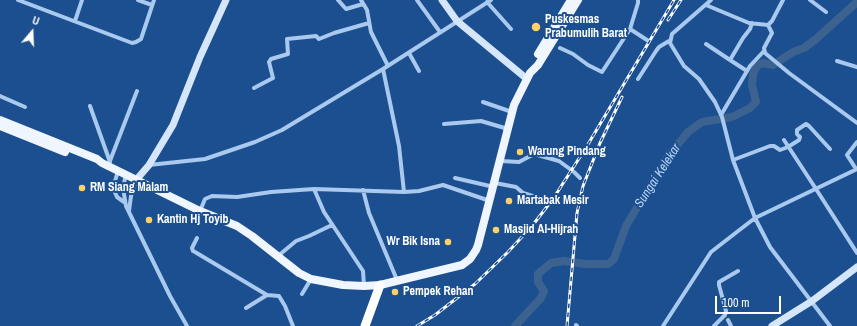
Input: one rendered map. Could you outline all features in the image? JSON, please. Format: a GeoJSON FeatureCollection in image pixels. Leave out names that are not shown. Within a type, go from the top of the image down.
{"type":"FeatureCollection","features":[{"type":"Feature","properties":{"kind":"highway"},"geometry":{"type":"LineString","coordinates":[[365,326],[380,285]]}},
{"type":"Feature","properties":{"kind":"main road"},"geometry":{"type":"LineString","coordinates":[[0,120],[97,159],[122,173],[237,226],[299,273],[311,278],[343,285],[380,285],[462,265],[466,263],[476,250],[501,161],[512,112],[533,63],[571,0]]}},
{"type":"Feature","properties":{"kind":"main road"},"geometry":{"type":"LineString","coordinates":[[528,76],[538,65],[578,0]]}},
{"type":"Feature","properties":{"kind":"main road"},"geometry":{"type":"LineString","coordinates":[[0,126],[96,164],[107,164]]}},
{"type":"Feature","properties":{"kind":"street"},"geometry":{"type":"LineString","coordinates":[[18,0],[132,42],[136,42],[141,38],[154,0]]}},
{"type":"Feature","properties":{"kind":"street"},"geometry":{"type":"LineString","coordinates":[[75,21],[82,0]]}},
{"type":"Feature","properties":{"kind":"street"},"geometry":{"type":"LineString","coordinates":[[138,0],[152,5]]}},
{"type":"Feature","properties":{"kind":"street"},"geometry":{"type":"LineString","coordinates":[[129,211],[131,196],[137,179],[149,165],[173,125],[200,57],[226,0]]}},
{"type":"Feature","properties":{"kind":"street"},"geometry":{"type":"LineString","coordinates":[[338,0],[346,9],[362,2],[367,10],[371,32],[388,66]]}},
{"type":"Feature","properties":{"kind":"street"},"geometry":{"type":"LineString","coordinates":[[417,0],[440,32]]}},
{"type":"Feature","properties":{"kind":"street"},"geometry":{"type":"LineString","coordinates":[[442,0],[458,21],[528,76]]}},
{"type":"Feature","properties":{"kind":"street"},"geometry":{"type":"LineString","coordinates":[[560,48],[573,54],[588,65],[602,72],[630,29],[638,0]]}},
{"type":"Feature","properties":{"kind":"street"},"geometry":{"type":"LineString","coordinates":[[638,79],[659,47],[669,41],[672,34],[711,0]]}},
{"type":"Feature","properties":{"kind":"street"},"geometry":{"type":"LineString","coordinates":[[768,25],[772,21],[783,0]]}},
{"type":"Feature","properties":{"kind":"street"},"geometry":{"type":"LineString","coordinates":[[810,0],[826,12]]}},
{"type":"Feature","properties":{"kind":"street"},"geometry":{"type":"LineString","coordinates":[[149,165],[205,159],[255,142],[282,130],[409,53],[489,1],[511,29]]}},
{"type":"Feature","properties":{"kind":"street"},"geometry":{"type":"LineString","coordinates":[[706,5],[752,23],[768,25]]}},
{"type":"Feature","properties":{"kind":"street"},"geometry":{"type":"LineString","coordinates":[[254,88],[272,78],[269,63],[271,59],[288,54],[287,39],[316,36],[319,39],[369,23]]}},
{"type":"Feature","properties":{"kind":"street"},"geometry":{"type":"LineString","coordinates":[[730,60],[750,29],[752,23]]}},
{"type":"Feature","properties":{"kind":"street"},"geometry":{"type":"LineString","coordinates":[[722,116],[750,66],[764,51],[764,48],[772,33],[768,25]]}},
{"type":"Feature","properties":{"kind":"street"},"geometry":{"type":"LineString","coordinates":[[630,29],[647,40]]}},
{"type":"Feature","properties":{"kind":"street"},"geometry":{"type":"LineString","coordinates":[[669,41],[684,66],[699,79],[707,90],[722,116],[733,160],[755,218],[770,247],[830,326]]}},
{"type":"Feature","properties":{"kind":"street"},"geometry":{"type":"LineString","coordinates":[[706,44],[748,72]]}},
{"type":"Feature","properties":{"kind":"street"},"geometry":{"type":"LineString","coordinates":[[764,51],[857,123]]}},
{"type":"Feature","properties":{"kind":"street"},"geometry":{"type":"LineString","coordinates":[[409,53],[419,71]]}},
{"type":"Feature","properties":{"kind":"street"},"geometry":{"type":"LineString","coordinates":[[836,61],[857,66]]}},
{"type":"Feature","properties":{"kind":"street"},"geometry":{"type":"LineString","coordinates":[[383,69],[399,146],[404,192]]}},
{"type":"Feature","properties":{"kind":"street"},"geometry":{"type":"LineString","coordinates":[[107,164],[137,91]]}},
{"type":"Feature","properties":{"kind":"street"},"geometry":{"type":"LineString","coordinates":[[0,96],[25,107]]}},
{"type":"Feature","properties":{"kind":"street"},"geometry":{"type":"LineString","coordinates":[[483,102],[512,112]]}},
{"type":"Feature","properties":{"kind":"street"},"geometry":{"type":"LineString","coordinates":[[90,106],[107,164]]}},
{"type":"Feature","properties":{"kind":"street"},"geometry":{"type":"LineString","coordinates":[[444,124],[481,122],[508,129]]}},
{"type":"Feature","properties":{"kind":"street"},"geometry":{"type":"LineString","coordinates":[[733,160],[770,146],[774,146],[780,150],[788,147],[798,140],[800,137],[797,134],[797,130],[806,124],[810,126],[830,149]]}},
{"type":"Feature","properties":{"kind":"street"},"geometry":{"type":"LineString","coordinates":[[784,140],[857,253]]}},
{"type":"Feature","properties":{"kind":"street"},"geometry":{"type":"LineString","coordinates":[[663,326],[711,252],[755,218],[857,169],[847,155],[857,142]]}},
{"type":"Feature","properties":{"kind":"street"},"geometry":{"type":"LineString","coordinates":[[501,161],[519,162],[531,154],[534,154],[559,161],[580,178]]}},
{"type":"Feature","properties":{"kind":"street"},"geometry":{"type":"LineString","coordinates":[[122,173],[113,188],[117,197],[124,202]]}},
{"type":"Feature","properties":{"kind":"street"},"geometry":{"type":"LineString","coordinates":[[122,173],[124,202],[170,296],[187,326]]}},
{"type":"Feature","properties":{"kind":"street"},"geometry":{"type":"LineString","coordinates":[[456,178],[494,185],[516,187],[523,193],[539,198]]}},
{"type":"Feature","properties":{"kind":"street"},"geometry":{"type":"LineString","coordinates":[[200,210],[205,199],[212,196],[237,197],[271,192],[314,189],[404,192],[419,191],[443,185],[490,201]]}},
{"type":"Feature","properties":{"kind":"street"},"geometry":{"type":"LineString","coordinates":[[314,189],[324,212],[363,271],[364,286]]}},
{"type":"Feature","properties":{"kind":"street"},"geometry":{"type":"LineString","coordinates":[[363,190],[369,213],[398,281]]}},
{"type":"Feature","properties":{"kind":"street"},"geometry":{"type":"LineString","coordinates":[[277,256],[296,241],[332,225]]}},
{"type":"Feature","properties":{"kind":"street"},"geometry":{"type":"LineString","coordinates":[[197,238],[193,250],[267,295],[279,296],[285,306],[293,326]]}},
{"type":"Feature","properties":{"kind":"street"},"geometry":{"type":"LineString","coordinates":[[772,326],[812,301],[857,267]]}},
{"type":"Feature","properties":{"kind":"street"},"geometry":{"type":"LineString","coordinates":[[714,326],[725,315],[726,311],[719,282],[738,271]]}},
{"type":"Feature","properties":{"kind":"street"},"geometry":{"type":"LineString","coordinates":[[302,294],[311,278]]}},
{"type":"Feature","properties":{"kind":"street"},"geometry":{"type":"LineString","coordinates":[[246,308],[267,295]]}},
{"type":"Feature","properties":{"kind":"street"},"geometry":{"type":"LineString","coordinates":[[728,320],[731,326]]}},
{"type":"Feature","properties":{"kind":"waterway","name":"Sungai Kelekar"},"geometry":{"type":"LineString","coordinates":[[515,326],[541,298],[544,291],[538,282],[538,274],[551,263],[564,261],[585,264],[608,264],[614,259],[626,226],[669,155],[688,132],[702,122],[732,117],[750,108],[756,102],[752,85],[756,67],[762,63],[773,65],[793,52],[804,48],[857,2]]}},
{"type":"Feature","properties":{"kind":"railway"},"geometry":{"type":"LineString","coordinates":[[417,326],[435,315],[475,284],[532,226],[553,199],[587,146],[674,0]]}},
{"type":"Feature","properties":{"kind":"railway"},"geometry":{"type":"LineString","coordinates":[[668,20],[681,0]]}},
{"type":"Feature","properties":{"kind":"railway"},"geometry":{"type":"LineString","coordinates":[[567,326],[577,213],[583,186],[600,143],[622,97]]}},
{"type":"Feature","properties":{"kind":"place","name":"Puskesmas Prabumulih Barat"},"geometry":{"type":"Point","coordinates":[536,27]}},
{"type":"Feature","properties":{"kind":"place","name":"Warung Pindang"},"geometry":{"type":"Point","coordinates":[520,152]}},
{"type":"Feature","properties":{"kind":"place","name":"RM Siang Malam"},"geometry":{"type":"Point","coordinates":[82,188]}},
{"type":"Feature","properties":{"kind":"place","name":"Martabak Mesir"},"geometry":{"type":"Point","coordinates":[509,201]}},
{"type":"Feature","properties":{"kind":"place","name":"Kantin Hj Toyib"},"geometry":{"type":"Point","coordinates":[149,220]}},
{"type":"Feature","properties":{"kind":"place","name":"Masjid Al-Hijrah"},"geometry":{"type":"Point","coordinates":[496,230]}},
{"type":"Feature","properties":{"kind":"place","name":"Wr Bik Isna"},"geometry":{"type":"Point","coordinates":[448,242]}},
{"type":"Feature","properties":{"kind":"place","name":"Pempek Rehan"},"geometry":{"type":"Point","coordinates":[395,292]}}]}
